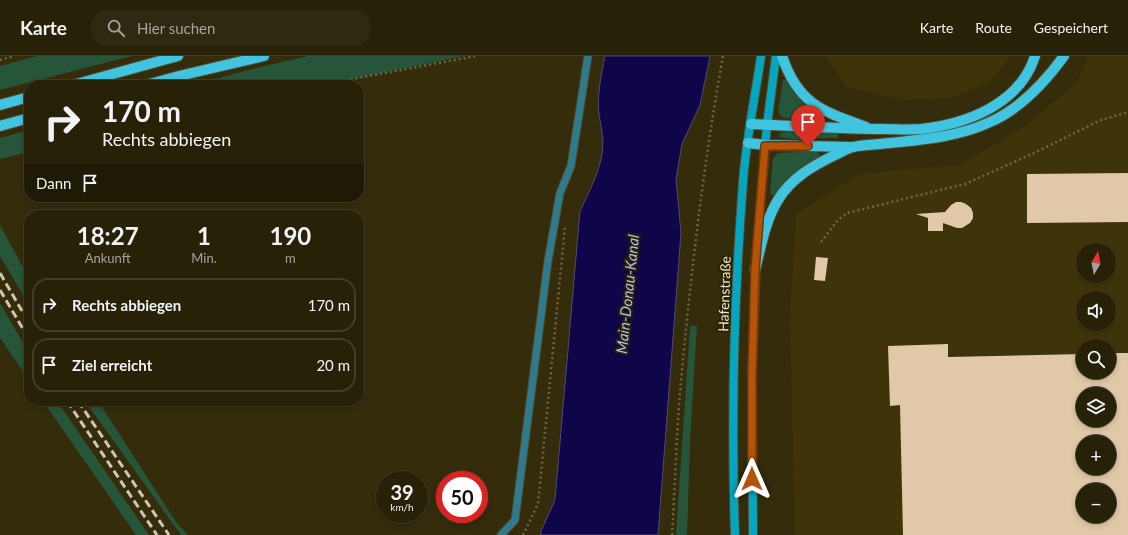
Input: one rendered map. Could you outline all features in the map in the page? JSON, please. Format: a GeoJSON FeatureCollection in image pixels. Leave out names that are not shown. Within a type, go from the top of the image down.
{"type":"FeatureCollection","features":[{"type":"Feature","properties":{"kind":"main road"},"geometry":{"type":"LineString","coordinates":[[91,80],[178,56]]}},
{"type":"Feature","properties":{"kind":"main road"},"geometry":{"type":"LineString","coordinates":[[164,80],[264,56]]}},
{"type":"Feature","properties":{"kind":"main road","name":"Hafenstraße"},"geometry":{"type":"LineString","coordinates":[[736,535],[734,388],[738,262],[743,181],[761,56]]}},
{"type":"Feature","properties":{"kind":"main road"},"geometry":{"type":"LineString","coordinates":[[753,535],[752,376],[755,270],[767,125],[776,56]]}},
{"type":"Feature","properties":{"kind":"main road"},"geometry":{"type":"LineString","coordinates":[[782,56],[786,70],[798,89],[815,106],[834,115],[874,129]]}},
{"type":"Feature","properties":{"kind":"main road"},"geometry":{"type":"LineString","coordinates":[[750,124],[837,129],[921,129],[944,125],[978,114],[1004,100],[1015,91],[1031,68],[1035,56]]}},
{"type":"Feature","properties":{"kind":"main road"},"geometry":{"type":"LineString","coordinates":[[748,143],[765,146],[852,147],[946,136],[992,122],[1025,98],[1042,83],[1064,56]]}},
{"type":"Feature","properties":{"kind":"main road"},"geometry":{"type":"LineString","coordinates":[[0,105],[24,98]]}},
{"type":"Feature","properties":{"kind":"main road"},"geometry":{"type":"LineString","coordinates":[[0,126],[24,119]]}},
{"type":"Feature","properties":{"kind":"main road"},"geometry":{"type":"LineString","coordinates":[[755,270],[772,212],[777,201],[784,192],[805,172],[822,161],[852,147]]}},
{"type":"Feature","properties":{"kind":"lane"},"geometry":{"type":"LineString","coordinates":[[501,535],[515,520],[548,261],[560,193],[571,166],[588,56]]}},
{"type":"Feature","properties":{"kind":"path"},"geometry":{"type":"LineString","coordinates":[[0,60],[14,56]]}},
{"type":"Feature","properties":{"kind":"path"},"geometry":{"type":"LineString","coordinates":[[348,80],[476,56]]}},
{"type":"Feature","properties":{"kind":"path"},"geometry":{"type":"LineString","coordinates":[[672,535],[680,394],[694,255],[704,172],[723,56]]}},
{"type":"Feature","properties":{"kind":"path"},"geometry":{"type":"LineString","coordinates":[[821,242],[837,221],[847,213],[965,184],[1032,154],[1101,120],[1128,112]]}},
{"type":"Feature","properties":{"kind":"path"},"geometry":{"type":"LineString","coordinates":[[523,535],[538,504],[566,221]]}},
{"type":"Feature","properties":{"kind":"shaded area"},"geometry":{"type":"Polygon","coordinates":[[[826,56],[1011,56],[989,82],[952,98],[905,100],[846,87],[826,56]]]}},
{"type":"Feature","properties":{"kind":"shaded area"},"geometry":{"type":"Polygon","coordinates":[[[1088,56],[1128,56],[1128,535],[795,535],[790,319],[796,214],[860,174],[960,165],[1027,125],[1077,82],[1088,56]]]}},
{"type":"Feature","properties":{"kind":"green space"},"geometry":{"type":"Polygon","coordinates":[[[37,56],[132,56],[39,80],[24,80],[24,84],[0,90],[0,66],[37,56]]]}},
{"type":"Feature","properties":{"kind":"green space"},"geometry":{"type":"Polygon","coordinates":[[[308,56],[464,56],[347,80],[212,80],[308,56]]]}},
{"type":"Feature","properties":{"kind":"green space"},"geometry":{"type":"Polygon","coordinates":[[[783,79],[787,81],[794,93],[820,116],[820,118],[784,118],[780,115],[778,112],[783,79]]]}},
{"type":"Feature","properties":{"kind":"green space"},"geometry":{"type":"Polygon","coordinates":[[[24,131],[24,153],[0,159],[0,138],[24,131]]]}},
{"type":"Feature","properties":{"kind":"green space"},"geometry":{"type":"Polygon","coordinates":[[[794,131],[838,133],[838,138],[795,139],[779,137],[780,133],[794,131]]]}},
{"type":"Feature","properties":{"kind":"green space"},"geometry":{"type":"Polygon","coordinates":[[[817,151],[820,155],[818,158],[795,174],[775,195],[770,193],[773,158],[778,153],[817,151]]]}},
{"type":"Feature","properties":{"kind":"green space"},"geometry":{"type":"Polygon","coordinates":[[[0,225],[24,269],[24,297],[0,256],[0,225]]]}},
{"type":"Feature","properties":{"kind":"green space"},"geometry":{"type":"Polygon","coordinates":[[[0,303],[24,344],[24,373],[0,338],[0,303]]]}},
{"type":"Feature","properties":{"kind":"green space"},"geometry":{"type":"Polygon","coordinates":[[[690,326],[697,326],[690,441],[687,535],[676,535],[690,326]]]}},
{"type":"Feature","properties":{"kind":"green space"},"geometry":{"type":"Polygon","coordinates":[[[46,406],[60,406],[149,535],[136,535],[46,406]]]}},
{"type":"Feature","properties":{"kind":"green space"},"geometry":{"type":"Polygon","coordinates":[[[89,406],[101,406],[176,522],[188,535],[181,535],[89,406]]]}},
{"type":"Feature","properties":{"kind":"water","name":"Main-Donau-Kanal"},"geometry":{"type":"Polygon","coordinates":[[[605,56],[710,56],[700,105],[682,144],[676,179],[681,233],[658,535],[541,535],[541,531],[555,500],[580,211],[595,178],[601,160],[603,138],[599,114],[599,99],[605,56]]]}},
{"type":"Feature","properties":{"kind":"building"},"geometry":{"type":"Polygon","coordinates":[[[1128,173],[1128,222],[1027,223],[1027,174],[1128,173]]]}},
{"type":"Feature","properties":{"kind":"building"},"geometry":{"type":"Polygon","coordinates":[[[956,202],[966,204],[971,208],[973,213],[973,218],[970,223],[962,228],[957,228],[943,223],[943,231],[928,231],[928,218],[916,214],[945,212],[956,202]]]}},
{"type":"Feature","properties":{"kind":"building"},"geometry":{"type":"Polygon","coordinates":[[[816,257],[828,258],[825,281],[814,280],[816,257]]]}},
{"type":"Feature","properties":{"kind":"building"},"geometry":{"type":"Polygon","coordinates":[[[948,344],[948,357],[1076,354],[1076,379],[1116,379],[1116,353],[1128,353],[1128,535],[903,535],[900,405],[890,406],[888,346],[948,344]]]}},
{"type":"Feature","properties":{"kind":"railway"},"geometry":{"type":"LineString","coordinates":[[0,273],[24,314]]}},
{"type":"Feature","properties":{"kind":"railway"},"geometry":{"type":"LineString","coordinates":[[0,290],[24,331]]}},
{"type":"Feature","properties":{"kind":"railway"},"geometry":{"type":"LineString","coordinates":[[70,406],[157,535]]}},
{"type":"Feature","properties":{"kind":"railway"},"geometry":{"type":"LineString","coordinates":[[81,406],[169,535]]}},
{"type":"Feature","properties":{"kind":"route"},"geometry":{"type":"LineString","coordinates":[[752,479],[752,376],[755,270],[764,174],[765,146],[808,146]]}}]}
